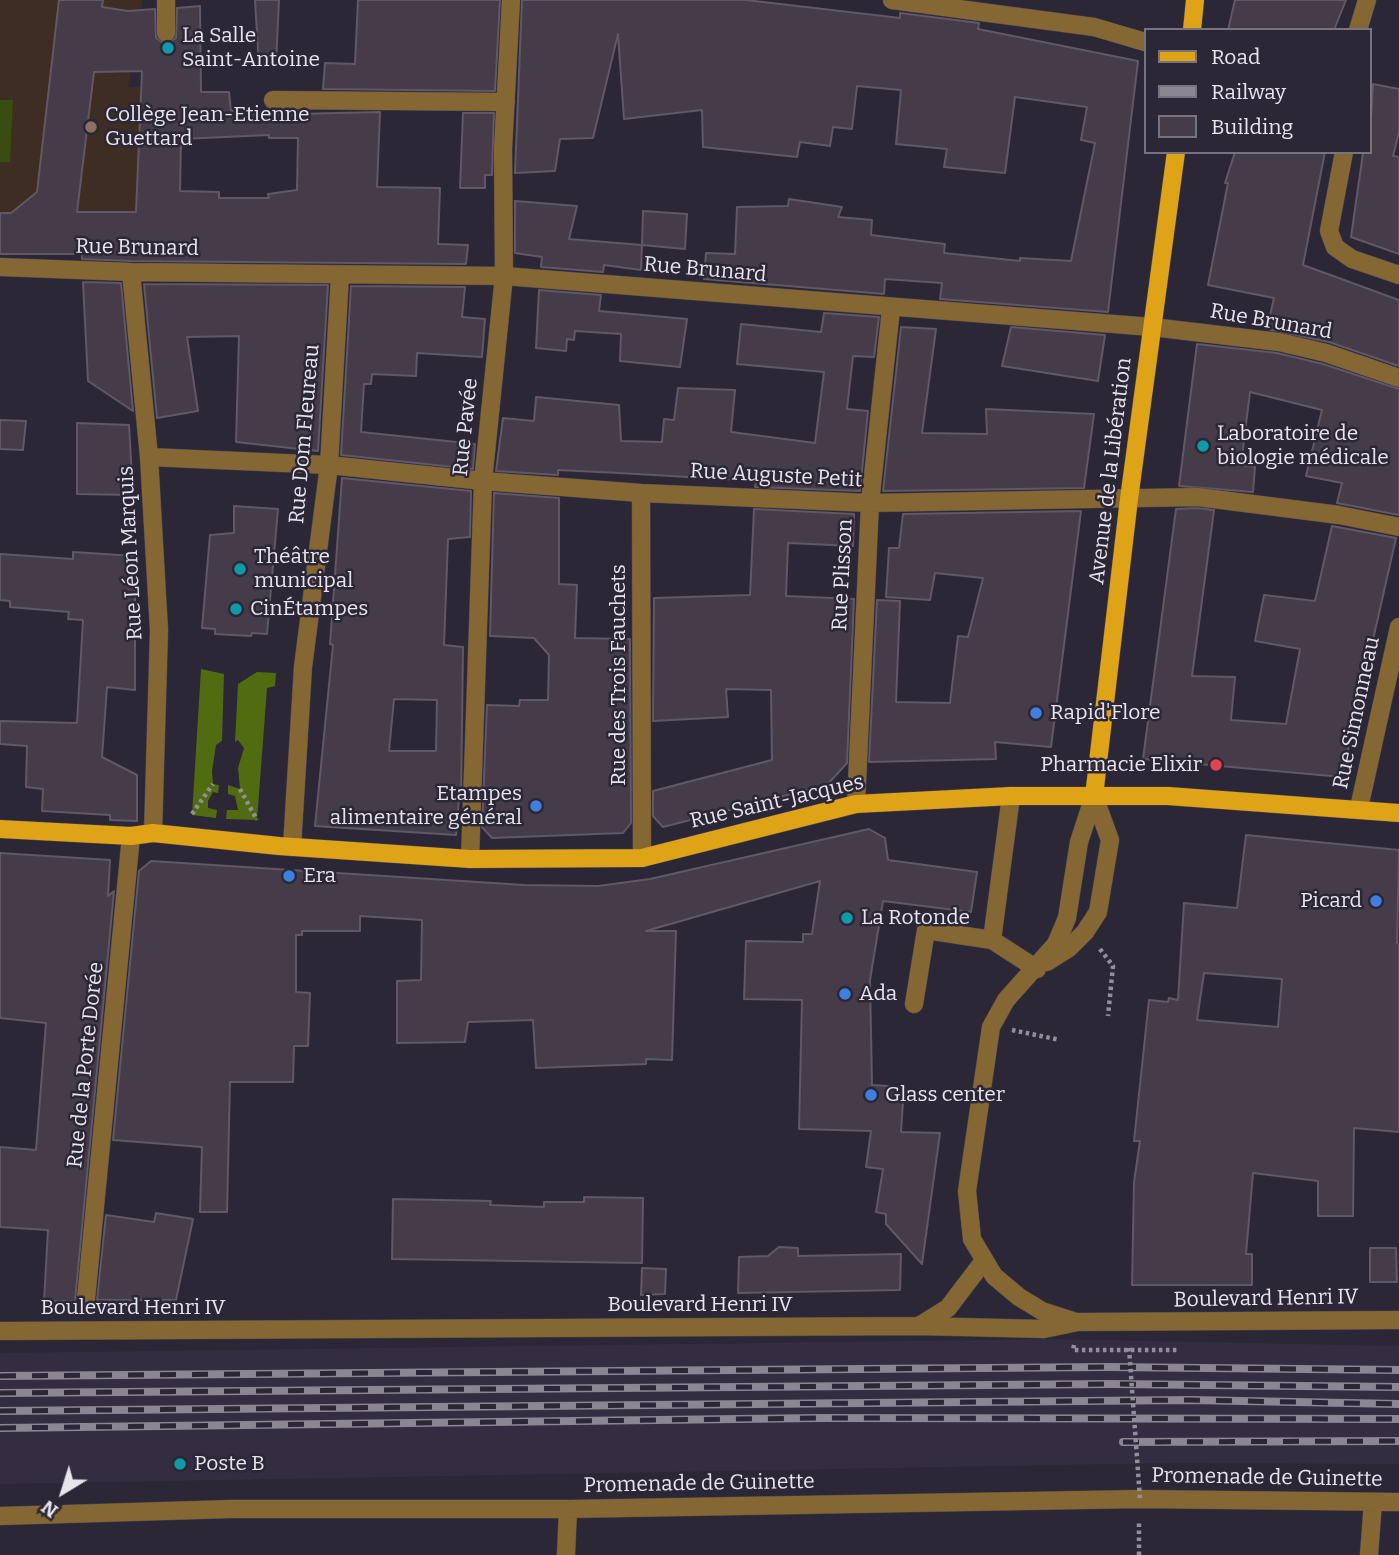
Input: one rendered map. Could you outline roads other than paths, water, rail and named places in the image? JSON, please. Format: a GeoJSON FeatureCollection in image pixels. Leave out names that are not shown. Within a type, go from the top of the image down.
{"type":"FeatureCollection","features":[{"type":"Feature","properties":{"kind":"main road"},"geometry":{"type":"LineString","coordinates":[[1192,28],[1195,0]]}},
{"type":"Feature","properties":{"kind":"main road","name":"Avenue de la Libération"},"geometry":{"type":"LineString","coordinates":[[1094,796],[1129,499],[1176,154]]}},
{"type":"Feature","properties":{"kind":"main road","name":"Rue Saint-Jacques"},"geometry":{"type":"LineString","coordinates":[[0,829],[131,836],[153,833],[292,847],[470,859],[642,858],[856,804],[1011,796],[1168,796],[1399,813]]}},
{"type":"Feature","properties":{"kind":"street"},"geometry":{"type":"LineString","coordinates":[[166,0],[166,33]]}},
{"type":"Feature","properties":{"kind":"street","name":"Rue Pavée"},"geometry":{"type":"LineString","coordinates":[[470,859],[483,481],[504,276],[503,149],[511,0]]}},
{"type":"Feature","properties":{"kind":"street"},"geometry":{"type":"LineString","coordinates":[[891,0],[1094,27],[1144,42]]}},
{"type":"Feature","properties":{"kind":"street"},"geometry":{"type":"LineString","coordinates":[[1358,28],[1367,0]]}},
{"type":"Feature","properties":{"kind":"street"},"geometry":{"type":"LineString","coordinates":[[274,100],[506,102]]}},
{"type":"Feature","properties":{"kind":"street"},"geometry":{"type":"LineString","coordinates":[[1344,154],[1329,231],[1335,247],[1352,259],[1399,275]]}},
{"type":"Feature","properties":{"kind":"street","name":"Rue Brunard"},"geometry":{"type":"LineString","coordinates":[[0,267],[131,272],[504,276],[891,309],[1152,327],[1279,342],[1326,353],[1399,378]]}},
{"type":"Feature","properties":{"kind":"street","name":"Rue Léon Marquis"},"geometry":{"type":"LineString","coordinates":[[131,272],[149,457],[159,630],[153,833]]}},
{"type":"Feature","properties":{"kind":"street","name":"Rue Dom Fleureau"},"geometry":{"type":"LineString","coordinates":[[292,847],[303,667],[329,465],[340,275]]}},
{"type":"Feature","properties":{"kind":"street","name":"Rue Plisson"},"geometry":{"type":"LineString","coordinates":[[856,804],[870,503],[891,309]]}},
{"type":"Feature","properties":{"kind":"street","name":"Rue Auguste Petit"},"geometry":{"type":"LineString","coordinates":[[149,457],[329,465],[483,481],[641,493],[870,503],[1198,497],[1339,515],[1399,527]]}},
{"type":"Feature","properties":{"kind":"street","name":"Rue des Trois Fauchets"},"geometry":{"type":"LineString","coordinates":[[641,493],[642,858]]}},
{"type":"Feature","properties":{"kind":"street","name":"Rue Simonneau"},"geometry":{"type":"LineString","coordinates":[[1359,808],[1399,627]]}},
{"type":"Feature","properties":{"kind":"street"},"geometry":{"type":"LineString","coordinates":[[992,940],[1011,796]]}},
{"type":"Feature","properties":{"kind":"street"},"geometry":{"type":"LineString","coordinates":[[1037,969],[1069,948],[1086,932],[1098,912],[1110,840],[1094,796]]}},
{"type":"Feature","properties":{"kind":"street"},"geometry":{"type":"LineString","coordinates":[[1078,1322],[1042,1311],[1019,1297],[983,1262],[972,1239],[967,1191],[991,1027],[1006,1000],[1037,969],[1056,944],[1066,918],[1079,842],[1094,796]]}},
{"type":"Feature","properties":{"kind":"street","name":"Rue de la Porte Dorée"},"geometry":{"type":"LineString","coordinates":[[86,1299],[131,836]]}},
{"type":"Feature","properties":{"kind":"street"},"geometry":{"type":"LineString","coordinates":[[914,1004],[926,930],[992,940],[1037,969]]}},
{"type":"Feature","properties":{"kind":"street"},"geometry":{"type":"LineString","coordinates":[[919,1326],[948,1308],[983,1262]]}},
{"type":"Feature","properties":{"kind":"street","name":"Boulevard Henri IV"},"geometry":{"type":"LineString","coordinates":[[0,1331],[919,1326],[1044,1329],[1078,1322],[1399,1320]]}},
{"type":"Feature","properties":{"kind":"street","name":"Promenade de Guinette"},"geometry":{"type":"LineString","coordinates":[[0,1516],[232,1509],[568,1509],[1140,1499],[1399,1502]]}},
{"type":"Feature","properties":{"kind":"street"},"geometry":{"type":"LineString","coordinates":[[1369,1555],[1373,1502]]}},
{"type":"Feature","properties":{"kind":"street"},"geometry":{"type":"LineString","coordinates":[[566,1555],[568,1509]]}},
{"type":"Feature","properties":{"kind":"railway"},"geometry":{"type":"LineString","coordinates":[[0,1376],[1107,1367],[1399,1370]]}},
{"type":"Feature","properties":{"kind":"railway"},"geometry":{"type":"LineString","coordinates":[[0,1393],[1111,1384],[1399,1387]]}},
{"type":"Feature","properties":{"kind":"railway"},"geometry":{"type":"LineString","coordinates":[[0,1411],[1190,1400],[1399,1404]]}},
{"type":"Feature","properties":{"kind":"railway"},"geometry":{"type":"LineString","coordinates":[[0,1428],[820,1418],[1399,1419]]}},
{"type":"Feature","properties":{"kind":"railway"},"geometry":{"type":"LineString","coordinates":[[1123,1442],[1399,1441]]}},
{"type":"Feature","properties":{"kind":"place","name":"La Salle Saint-Antoine"},"geometry":{"type":"Point","coordinates":[168,48]}},
{"type":"Feature","properties":{"kind":"place","name":"Collège Jean-Etienne Guettard"},"geometry":{"type":"Point","coordinates":[91,127]}},
{"type":"Feature","properties":{"kind":"place","name":"Laboratoire de biologie médicale"},"geometry":{"type":"Point","coordinates":[1203,446]}},
{"type":"Feature","properties":{"kind":"place","name":"Théâtre municipal"},"geometry":{"type":"Point","coordinates":[240,569]}},
{"type":"Feature","properties":{"kind":"place","name":"CinÉtampes"},"geometry":{"type":"Point","coordinates":[236,609]}},
{"type":"Feature","properties":{"kind":"place","name":"Rapid'Flore"},"geometry":{"type":"Point","coordinates":[1036,713]}},
{"type":"Feature","properties":{"kind":"place","name":"Pharmacie Elixir"},"geometry":{"type":"Point","coordinates":[1216,765]}},
{"type":"Feature","properties":{"kind":"place","name":"Etampes alimentaire général"},"geometry":{"type":"Point","coordinates":[536,806]}},
{"type":"Feature","properties":{"kind":"place","name":"Era"},"geometry":{"type":"Point","coordinates":[289,876]}},
{"type":"Feature","properties":{"kind":"place","name":"Picard"},"geometry":{"type":"Point","coordinates":[1376,901]}},
{"type":"Feature","properties":{"kind":"place","name":"La Rotonde"},"geometry":{"type":"Point","coordinates":[847,918]}},
{"type":"Feature","properties":{"kind":"place","name":"Ada"},"geometry":{"type":"Point","coordinates":[845,994]}},
{"type":"Feature","properties":{"kind":"place","name":"Glass center"},"geometry":{"type":"Point","coordinates":[871,1095]}},
{"type":"Feature","properties":{"kind":"place","name":"Poste B"},"geometry":{"type":"Point","coordinates":[180,1464]}}]}
